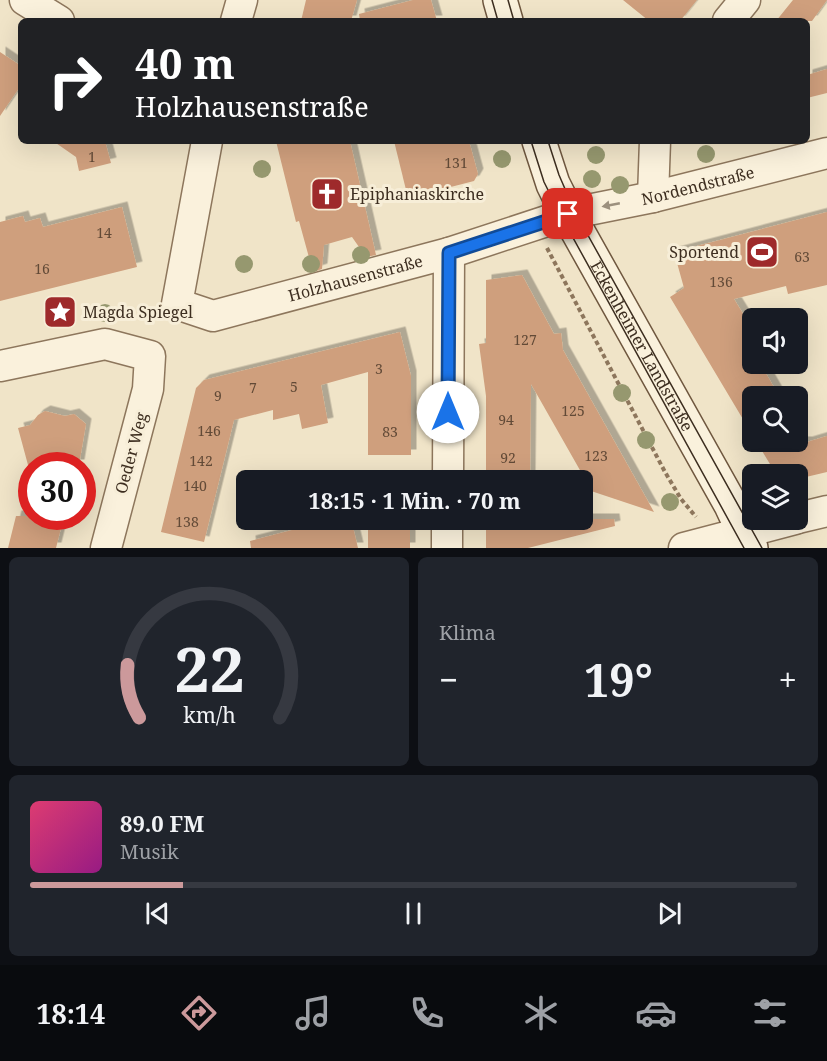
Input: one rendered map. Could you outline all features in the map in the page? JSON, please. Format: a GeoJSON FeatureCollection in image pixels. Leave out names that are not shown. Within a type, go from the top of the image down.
{"type":"FeatureCollection","features":[{"type":"Feature","properties":{"kind":"main road"},"geometry":{"type":"LineString","coordinates":[[500,0],[505,18]]}},
{"type":"Feature","properties":{"kind":"main road","name":"Eckenheimer Landstraße"},"geometry":{"type":"LineString","coordinates":[[540,144],[553,184],[568,214],[748,541]]}},
{"type":"Feature","properties":{"kind":"street"},"geometry":{"type":"LineString","coordinates":[[25,0],[54,18]]}},
{"type":"Feature","properties":{"kind":"street"},"geometry":{"type":"LineString","coordinates":[[237,18],[242,0]]}},
{"type":"Feature","properties":{"kind":"street"},"geometry":{"type":"LineString","coordinates":[[731,18],[746,0]]}},
{"type":"Feature","properties":{"kind":"street","name":"Holzhausenstraße"},"geometry":{"type":"LineString","coordinates":[[206,144],[177,304],[213,316],[449,253],[568,214]]}},
{"type":"Feature","properties":{"kind":"street"},"geometry":{"type":"LineString","coordinates":[[653,197],[655,144]]}},
{"type":"Feature","properties":{"kind":"street","name":"Nordendstraße"},"geometry":{"type":"LineString","coordinates":[[568,214],[653,197],[827,153]]}},
{"type":"Feature","properties":{"kind":"street"},"geometry":{"type":"LineString","coordinates":[[448,470],[449,253]]}},
{"type":"Feature","properties":{"kind":"street","name":"Oeder Weg"},"geometry":{"type":"LineString","coordinates":[[0,366],[105,344],[150,356],[148,389],[106,548]]}},
{"type":"Feature","properties":{"kind":"street"},"geometry":{"type":"LineString","coordinates":[[808,516],[827,511]]}},
{"type":"Feature","properties":{"kind":"street"},"geometry":{"type":"LineString","coordinates":[[447,530],[447,548]]}},
{"type":"Feature","properties":{"kind":"street"},"geometry":{"type":"LineString","coordinates":[[684,548],[748,541],[772,530]]}},
{"type":"Feature","properties":{"kind":"path"},"geometry":{"type":"LineString","coordinates":[[547,247],[595,342],[640,418],[681,499],[700,522]]}},
{"type":"Feature","properties":{"kind":"path"},"geometry":{"type":"LineString","coordinates":[[595,342],[604,337]]}},
{"type":"Feature","properties":{"kind":"building"},"geometry":{"type":"Polygon","coordinates":[[[306,0],[357,0],[352,18],[302,18],[306,0]]]}},
{"type":"Feature","properties":{"kind":"building"},"geometry":{"type":"Polygon","coordinates":[[[413,0],[431,0],[436,18],[360,18],[359,14],[413,0]]]}},
{"type":"Feature","properties":{"kind":"building"},"geometry":{"type":"Polygon","coordinates":[[[623,0],[697,0],[682,18],[645,18],[623,0]]]}},
{"type":"Feature","properties":{"kind":"building"},"geometry":{"type":"Polygon","coordinates":[[[793,0],[827,0],[812,21],[810,18],[778,18],[793,0]]]}},
{"type":"Feature","properties":{"kind":"building"},"geometry":{"type":"Polygon","coordinates":[[[0,52],[18,64],[18,89],[0,116],[0,52]]]}},
{"type":"Feature","properties":{"kind":"building"},"geometry":{"type":"Polygon","coordinates":[[[827,69],[827,93],[810,97],[810,74],[827,69]]]}},
{"type":"Feature","properties":{"kind":"building"},"geometry":{"type":"Polygon","coordinates":[[[57,144],[106,144],[111,163],[79,171],[76,157],[57,144]]]}},
{"type":"Feature","properties":{"kind":"building","name":"Epiphaniaskirche"},"geometry":{"type":"Polygon","coordinates":[[[277,144],[351,144],[376,255],[366,257],[352,237],[324,245],[322,269],[313,272],[299,221],[296,222],[277,144]]]}},
{"type":"Feature","properties":{"kind":"building"},"geometry":{"type":"Polygon","coordinates":[[[395,144],[470,144],[478,174],[474,181],[408,198],[395,144]]]}},
{"type":"Feature","properties":{"kind":"building"},"geometry":{"type":"Polygon","coordinates":[[[122,207],[137,267],[0,301],[0,222],[23,216],[25,222],[40,218],[43,227],[122,207]]]}},
{"type":"Feature","properties":{"kind":"building"},"geometry":{"type":"Polygon","coordinates":[[[827,212],[827,285],[788,294],[786,286],[734,299],[742,312],[742,374],[766,374],[773,386],[742,386],[742,418],[670,297],[684,288],[674,252],[827,212]]]}},
{"type":"Feature","properties":{"kind":"building"},"geometry":{"type":"Polygon","coordinates":[[[522,275],[554,334],[561,333],[563,350],[654,512],[593,492],[593,470],[580,470],[531,384],[530,470],[486,470],[486,396],[479,344],[486,343],[486,280],[522,275]]]}},
{"type":"Feature","properties":{"kind":"building"},"geometry":{"type":"Polygon","coordinates":[[[400,332],[411,376],[411,455],[368,455],[368,372],[321,385],[328,423],[302,429],[299,414],[273,420],[273,410],[234,420],[204,542],[161,532],[196,388],[204,380],[400,332]]]}},
{"type":"Feature","properties":{"kind":"building"},"geometry":{"type":"Polygon","coordinates":[[[45,411],[65,416],[74,414],[86,424],[81,452],[24,452],[18,428],[30,425],[38,415],[45,411]]]}},
{"type":"Feature","properties":{"kind":"building"},"geometry":{"type":"Polygon","coordinates":[[[827,436],[827,472],[808,477],[808,464],[770,464],[763,452],[808,452],[808,442],[827,436]]]}},
{"type":"Feature","properties":{"kind":"building"},"geometry":{"type":"Polygon","coordinates":[[[16,516],[18,516],[18,530],[60,530],[56,548],[8,548],[16,516]]]}},
{"type":"Feature","properties":{"kind":"building"},"geometry":{"type":"Polygon","coordinates":[[[593,519],[614,519],[615,526],[528,548],[486,548],[486,530],[593,530],[593,519]]]}},
{"type":"Feature","properties":{"kind":"building"},"geometry":{"type":"Polygon","coordinates":[[[292,530],[354,530],[358,548],[251,548],[250,541],[292,530]]]}},
{"type":"Feature","properties":{"kind":"building"},"geometry":{"type":"Polygon","coordinates":[[[368,530],[410,530],[410,548],[368,548],[368,530]]]}},
{"type":"Feature","properties":{"kind":"tram line"},"geometry":{"type":"LineString","coordinates":[[492,0],[497,18]]}},
{"type":"Feature","properties":{"kind":"tram line"},"geometry":{"type":"LineString","coordinates":[[508,0],[513,18]]}},
{"type":"Feature","properties":{"kind":"tram line"},"geometry":{"type":"LineString","coordinates":[[532,144],[544,182],[561,216],[744,548]]}},
{"type":"Feature","properties":{"kind":"tram line"},"geometry":{"type":"LineString","coordinates":[[549,144],[575,212],[762,548]]}},
{"type":"Feature","properties":{"kind":"place","name":"Epiphaniaskirche"},"geometry":{"type":"Point","coordinates":[327,194]}},
{"type":"Feature","properties":{"kind":"place","name":"Sportend"},"geometry":{"type":"Point","coordinates":[762,252]}},
{"type":"Feature","properties":{"kind":"place","name":"Magda Spiegel"},"geometry":{"type":"Point","coordinates":[60,312]}},
{"type":"Feature","properties":{"kind":"route"},"geometry":{"type":"LineString","coordinates":[[448,412],[449,253],[568,214]]}}]}
